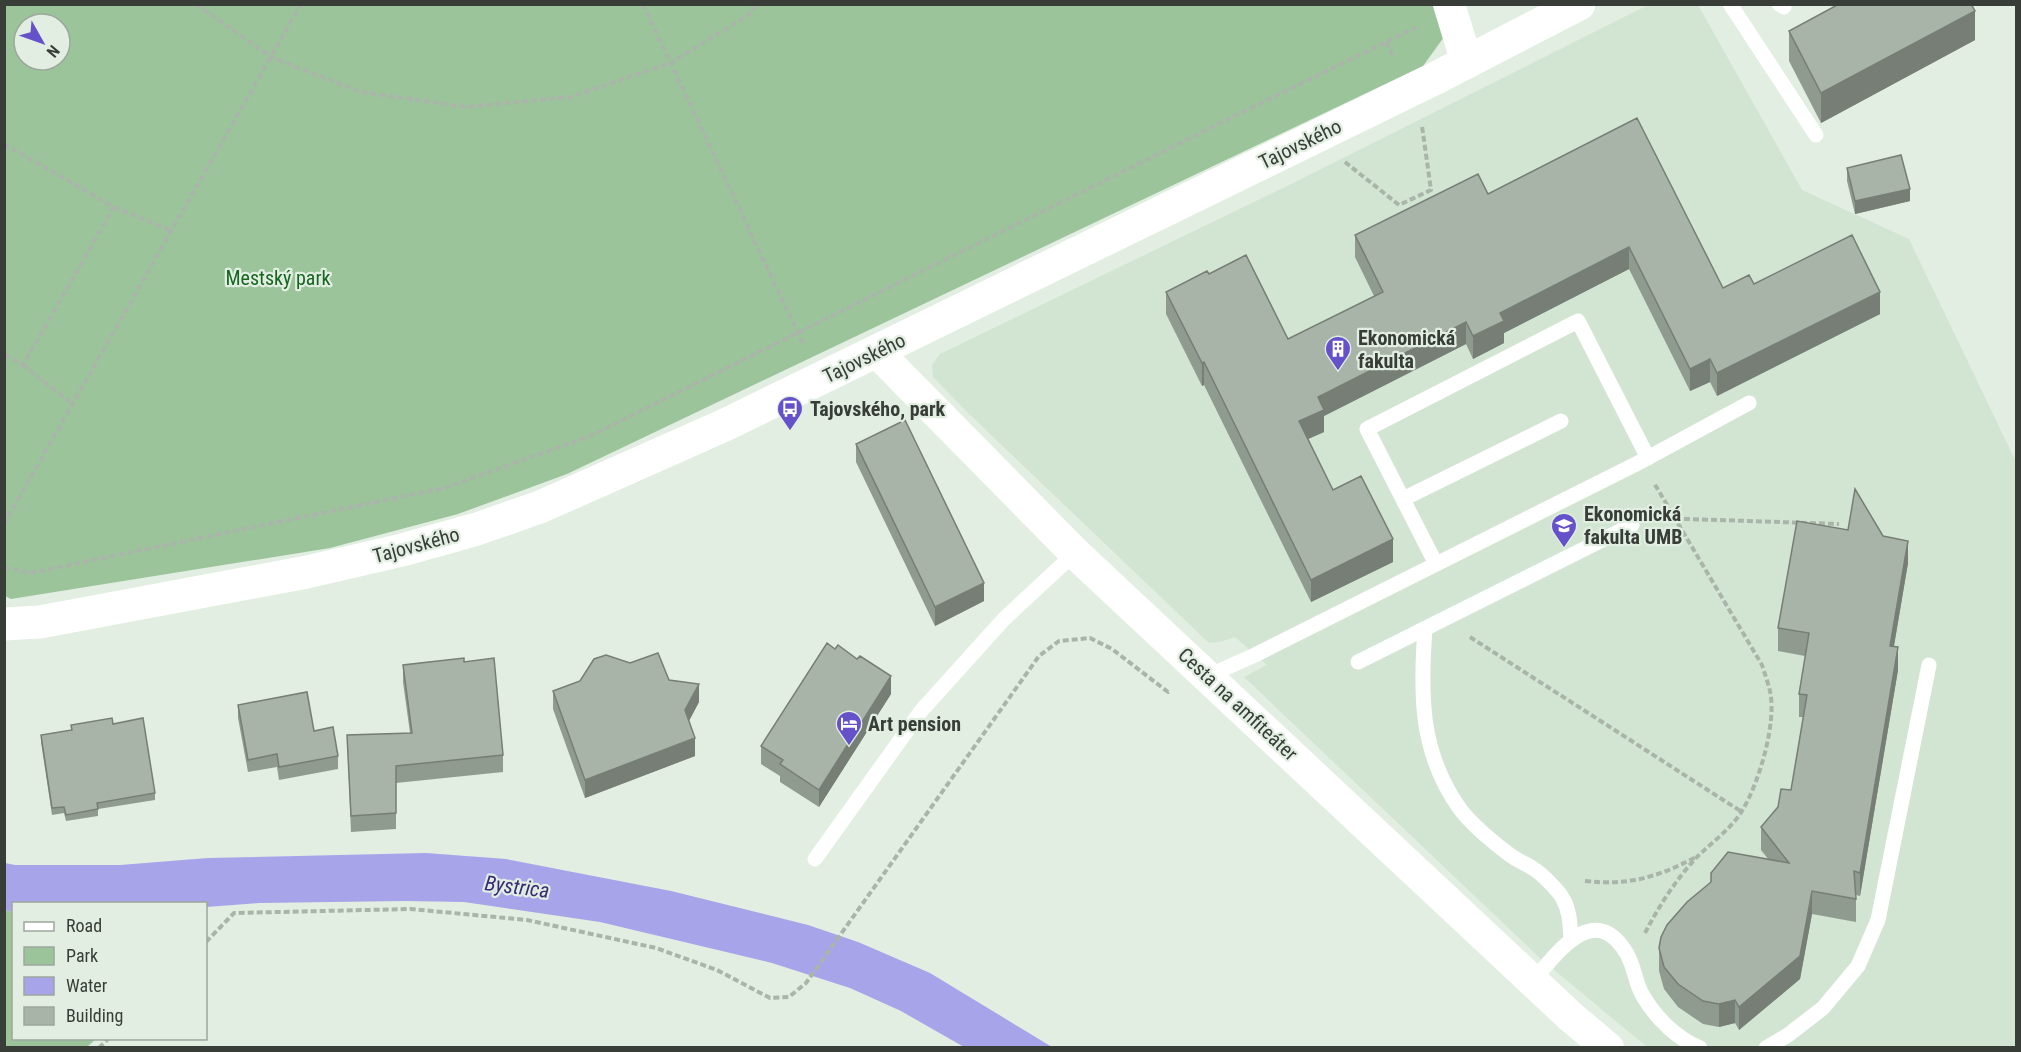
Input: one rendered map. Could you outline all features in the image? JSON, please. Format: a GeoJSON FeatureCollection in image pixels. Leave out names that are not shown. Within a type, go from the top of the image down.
{"type":"FeatureCollection","features":[{"type":"Feature","properties":{"kind":"street"},"geometry":{"type":"LineString","coordinates":[[1449,4],[1467,63]]}},
{"type":"Feature","properties":{"kind":"street","name":"Tajovského"},"geometry":{"type":"LineString","coordinates":[[4,624],[40,622],[306,572],[402,550],[477,529],[540,507],[727,424],[877,352],[1467,63],[1579,4]]}},
{"type":"Feature","properties":{"kind":"street","name":"Cesta na amfiteáter"},"geometry":{"type":"LineString","coordinates":[[877,352],[1075,553],[1571,1017],[1608,1047]]}},
{"type":"Feature","properties":{"kind":"lane"},"geometry":{"type":"LineString","coordinates":[[1730,4],[1816,135]]}},
{"type":"Feature","properties":{"kind":"lane"},"geometry":{"type":"LineString","coordinates":[[1436,564],[1367,429],[1578,321],[1645,459]]}},
{"type":"Feature","properties":{"kind":"lane"},"geometry":{"type":"LineString","coordinates":[[1201,670],[1436,564],[1749,404]]}},
{"type":"Feature","properties":{"kind":"lane"},"geometry":{"type":"LineString","coordinates":[[1403,499],[1561,421]]}},
{"type":"Feature","properties":{"kind":"lane"},"geometry":{"type":"LineString","coordinates":[[1358,662],[1632,525]]}},
{"type":"Feature","properties":{"kind":"lane"},"geometry":{"type":"LineString","coordinates":[[814,859],[921,711],[1004,619],[1075,553]]}},
{"type":"Feature","properties":{"kind":"lane"},"geometry":{"type":"LineString","coordinates":[[1425,629],[1421,675],[1423,714],[1429,746],[1442,778],[1461,810],[1511,856],[1535,870],[1563,898],[1570,919],[1571,939]]}},
{"type":"Feature","properties":{"kind":"lane"},"geometry":{"type":"LineString","coordinates":[[1766,1047],[1788,1035],[1823,1008],[1858,966],[1878,921],[1929,665]]}},
{"type":"Feature","properties":{"kind":"lane"},"geometry":{"type":"LineString","coordinates":[[1533,981],[1571,939],[1585,931],[1602,931],[1616,940],[1626,952],[1635,970],[1637,985],[1659,1018],[1678,1036],[1700,1047]]}},
{"type":"Feature","properties":{"kind":"path"},"geometry":{"type":"LineString","coordinates":[[196,4],[271,57],[361,92],[466,107],[571,98],[670,63],[747,16],[759,4]]}},
{"type":"Feature","properties":{"kind":"path"},"geometry":{"type":"LineString","coordinates":[[4,524],[301,4]]}},
{"type":"Feature","properties":{"kind":"path"},"geometry":{"type":"LineString","coordinates":[[643,4],[807,352]]}},
{"type":"Feature","properties":{"kind":"path"},"geometry":{"type":"LineString","coordinates":[[4,567],[30,573],[444,488],[588,437],[1422,25]]}},
{"type":"Feature","properties":{"kind":"path"},"geometry":{"type":"LineString","coordinates":[[1343,161],[1400,205],[1414,199],[1431,190],[1421,122]]}},
{"type":"Feature","properties":{"kind":"path"},"geometry":{"type":"LineString","coordinates":[[4,144],[114,207],[172,231]]}},
{"type":"Feature","properties":{"kind":"path"},"geometry":{"type":"LineString","coordinates":[[1414,199],[1418,207]]}},
{"type":"Feature","properties":{"kind":"path"},"geometry":{"type":"LineString","coordinates":[[23,365],[114,207]]}},
{"type":"Feature","properties":{"kind":"path"},"geometry":{"type":"LineString","coordinates":[[4,354],[23,365],[73,404]]}},
{"type":"Feature","properties":{"kind":"path"},"geometry":{"type":"LineString","coordinates":[[1635,970],[1638,952],[1650,924],[1677,882],[1698,856],[1717,841],[1742,812],[1755,785],[1765,754],[1771,717],[1770,693],[1762,665],[1676,519],[1645,459]]}},
{"type":"Feature","properties":{"kind":"path"},"geometry":{"type":"LineString","coordinates":[[1632,525],[1648,518],[1839,524]]}},
{"type":"Feature","properties":{"kind":"path"},"geometry":{"type":"LineString","coordinates":[[1443,620],[1742,812]]}},
{"type":"Feature","properties":{"kind":"path"},"geometry":{"type":"LineString","coordinates":[[207,941],[234,914],[411,909],[527,920],[656,948],[717,970],[770,998],[789,998],[806,983],[1039,656],[1059,641],[1090,638],[1112,649],[1168,692],[1201,670]]}},
{"type":"Feature","properties":{"kind":"path"},"geometry":{"type":"LineString","coordinates":[[1535,870],[1575,880],[1623,883],[1653,877],[1698,856]]}},
{"type":"Feature","properties":{"kind":"shaded area","name":"Ekonomická fakulta UMB"},"geometry":{"type":"Polygon","coordinates":[[[1648,5],[1698,5],[1802,190],[1909,239],[2016,462],[2016,1047],[1647,1047],[1541,959],[1244,677],[1267,665],[1235,637],[1209,643],[933,377],[932,365],[940,354],[1291,184],[1648,5]]]}},
{"type":"Feature","properties":{"kind":"green space","name":"Mestský park"},"geometry":{"type":"Polygon","coordinates":[[[5,5],[1433,5],[1444,37],[1423,66],[567,474],[458,514],[330,548],[11,599],[5,596],[5,5]]]}},
{"type":"Feature","properties":{"kind":"green space"},"geometry":{"type":"Polygon","coordinates":[[[5,910],[12,912],[12,1040],[95,1040],[87,1047],[5,1048],[5,910]]]}},
{"type":"Feature","properties":{"kind":"water","name":"Bystrica"},"geometry":{"type":"Polygon","coordinates":[[[426,853],[506,859],[671,891],[808,925],[858,942],[930,973],[1052,1047],[964,1047],[901,1011],[850,988],[772,963],[600,922],[464,902],[259,903],[207,907],[207,902],[12,902],[12,912],[5,910],[5,863],[15,865],[120,865],[208,858],[426,853]]]}},
{"type":"Feature","properties":{"kind":"building"},"geometry":{"type":"Polygon","coordinates":[[[1839,4],[1971,4],[1975,11],[1821,93],[1789,31],[1839,4]]]}},
{"type":"Feature","properties":{"kind":"building","name":"Ekonomická fakulta"},"geometry":{"type":"Polygon","coordinates":[[[1637,118],[1723,288],[1749,275],[1754,284],[1852,235],[1880,292],[1717,373],[1710,359],[1690,369],[1629,247],[1500,313],[1504,321],[1473,336],[1466,322],[1318,397],[1324,410],[1299,421],[1333,490],[1361,476],[1393,539],[1311,580],[1204,362],[1202,363],[1166,292],[1207,271],[1209,274],[1246,255],[1288,339],[1383,292],[1355,235],[1478,174],[1488,194],[1637,118]]]}},
{"type":"Feature","properties":{"kind":"building"},"geometry":{"type":"Polygon","coordinates":[[[1901,155],[1910,189],[1855,201],[1847,168],[1901,155]]]}},
{"type":"Feature","properties":{"kind":"building"},"geometry":{"type":"Polygon","coordinates":[[[905,420],[984,583],[935,607],[856,444],[905,420]]]}},
{"type":"Feature","properties":{"kind":"building"},"geometry":{"type":"Polygon","coordinates":[[[1855,489],[1883,536],[1908,541],[1890,646],[1898,647],[1860,873],[1854,871],[1856,899],[1812,891],[1800,956],[1739,1007],[1735,1000],[1719,1004],[1703,1001],[1678,984],[1664,967],[1659,948],[1661,937],[1667,925],[1687,902],[1711,882],[1711,873],[1728,852],[1789,863],[1761,827],[1778,807],[1781,789],[1791,790],[1807,695],[1799,694],[1809,633],[1778,628],[1797,521],[1848,530],[1855,489]]]}},
{"type":"Feature","properties":{"kind":"building"},"geometry":{"type":"Polygon","coordinates":[[[827,643],[835,649],[838,645],[857,659],[860,656],[891,676],[819,790],[780,764],[783,760],[761,746],[827,643]]]}},
{"type":"Feature","properties":{"kind":"building"},"geometry":{"type":"Polygon","coordinates":[[[658,653],[669,680],[699,684],[685,710],[695,738],[585,780],[553,691],[580,681],[594,659],[606,655],[630,663],[658,653]]]}},
{"type":"Feature","properties":{"kind":"building"},"geometry":{"type":"Polygon","coordinates":[[[464,658],[464,662],[494,658],[503,755],[396,766],[396,813],[351,816],[347,735],[412,733],[403,665],[464,658]]]}},
{"type":"Feature","properties":{"kind":"building"},"geometry":{"type":"Polygon","coordinates":[[[307,692],[314,731],[333,727],[338,756],[279,767],[277,754],[248,760],[238,705],[307,692]]]}},
{"type":"Feature","properties":{"kind":"building"},"geometry":{"type":"Polygon","coordinates":[[[112,718],[113,724],[143,718],[155,793],[97,803],[98,809],[66,815],[64,807],[52,808],[41,735],[72,730],[71,725],[112,718]]]}},
{"type":"Feature","properties":{"kind":"place","name":"Ekonomická fakulta"},"geometry":{"type":"Point","coordinates":[1338,372]}},
{"type":"Feature","properties":{"kind":"place","name":"Tajovského, park"},"geometry":{"type":"Point","coordinates":[790,432]}},
{"type":"Feature","properties":{"kind":"place","name":"Ekonomická fakulta UMB"},"geometry":{"type":"Point","coordinates":[1564,549]}},
{"type":"Feature","properties":{"kind":"place","name":"Art pension"},"geometry":{"type":"Point","coordinates":[849,747]}}]}
